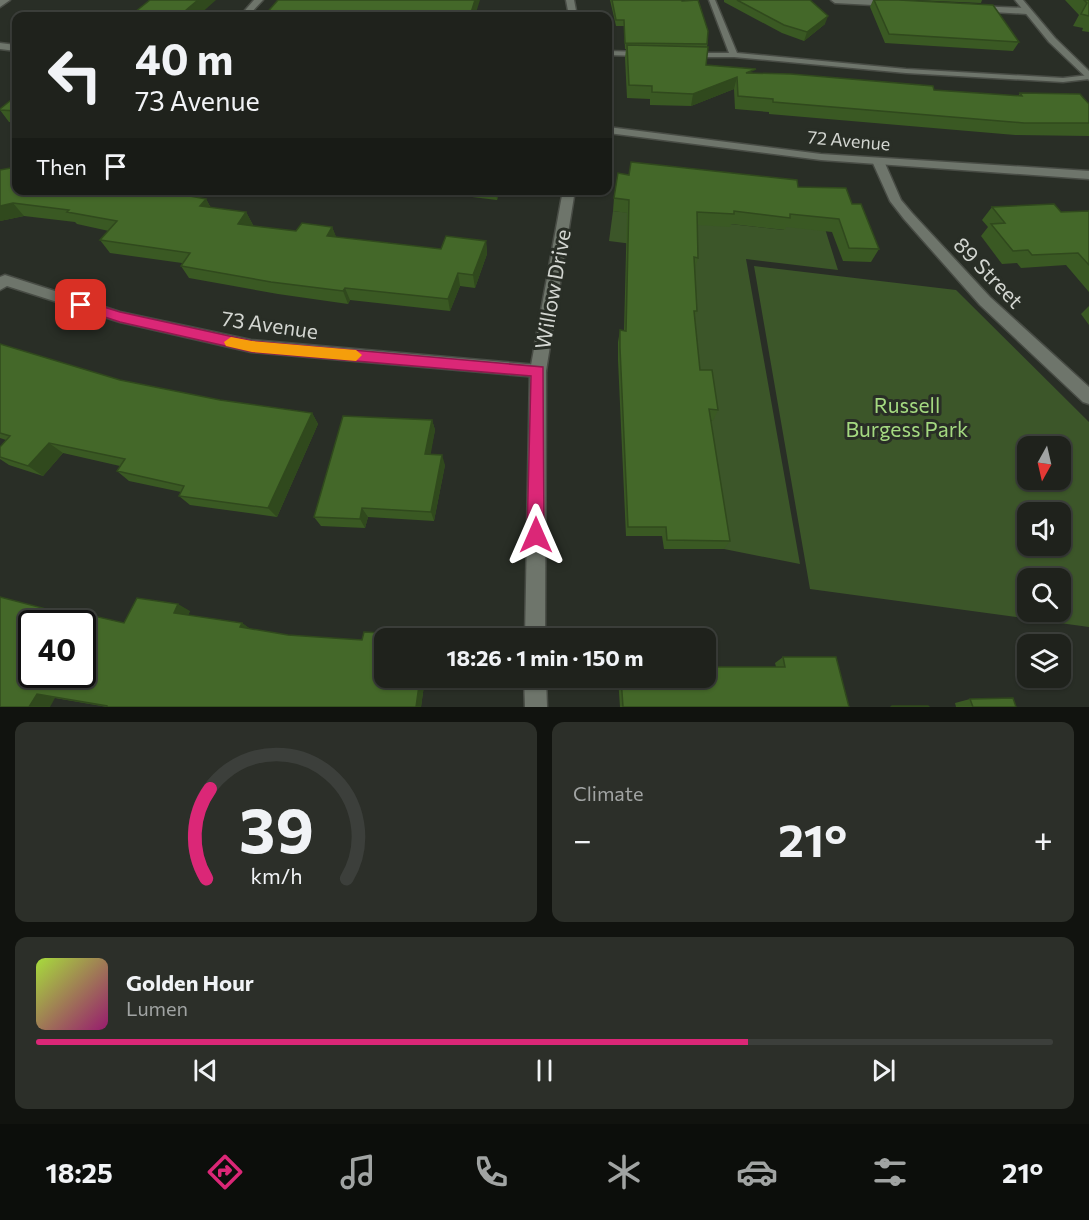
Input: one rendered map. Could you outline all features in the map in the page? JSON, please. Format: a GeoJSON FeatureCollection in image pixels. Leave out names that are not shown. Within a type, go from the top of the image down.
{"type":"FeatureCollection","features":[{"type":"Feature","properties":{"kind":"street"},"geometry":{"type":"LineString","coordinates":[[0,4],[6,0]]}},
{"type":"Feature","properties":{"kind":"street"},"geometry":{"type":"LineString","coordinates":[[248,12],[259,0]]}},
{"type":"Feature","properties":{"kind":"street"},"geometry":{"type":"LineString","coordinates":[[835,0],[904,4]]}},
{"type":"Feature","properties":{"kind":"street"},"geometry":{"type":"LineString","coordinates":[[1018,0],[1089,77]]}},
{"type":"Feature","properties":{"kind":"street"},"geometry":{"type":"LineString","coordinates":[[966,8],[1027,11]]}},
{"type":"Feature","properties":{"kind":"street","name":"72 Avenue"},"geometry":{"type":"LineString","coordinates":[[612,130],[809,155],[1089,175]]}},
{"type":"Feature","properties":{"kind":"street","name":"89 Street"},"geometry":{"type":"LineString","coordinates":[[878,161],[896,201],[908,216],[985,301],[1089,398]]}},
{"type":"Feature","properties":{"kind":"street","name":"Willow Drive"},"geometry":{"type":"LineString","coordinates":[[535,628],[538,371],[567,195]]}},
{"type":"Feature","properties":{"kind":"street","name":"73 Avenue"},"geometry":{"type":"LineString","coordinates":[[2,282],[120,317],[252,346],[538,371]]}},
{"type":"Feature","properties":{"kind":"street"},"geometry":{"type":"LineString","coordinates":[[535,688],[536,707]]}},
{"type":"Feature","properties":{"kind":"lane"},"geometry":{"type":"LineString","coordinates":[[712,0],[734,55]]}},
{"type":"Feature","properties":{"kind":"lane"},"geometry":{"type":"LineString","coordinates":[[612,53],[653,54]]}},
{"type":"Feature","properties":{"kind":"lane"},"geometry":{"type":"LineString","coordinates":[[688,55],[734,55],[906,71],[1063,80],[1089,77]]}},
{"type":"Feature","properties":{"kind":"green space"},"geometry":{"type":"Polygon","coordinates":[[[613,211],[784,230],[784,226],[821,216],[838,270],[746,259],[800,564],[724,549],[700,424],[713,420],[695,369],[692,337],[695,252],[609,241],[613,211]]]}},
{"type":"Feature","properties":{"kind":"green space","name":"Russell Burgess Park"},"geometry":{"type":"Polygon","coordinates":[[[754,266],[956,290],[1089,422],[1089,627],[1052,622],[1071,622],[1071,568],[1017,568],[1017,617],[810,589],[754,266]]]}},
{"type":"Feature","properties":{"kind":"building"},"geometry":{"type":"Polygon","coordinates":[[[150,0],[198,0],[184,12],[135,12],[150,0]]]}},
{"type":"Feature","properties":{"kind":"building"},"geometry":{"type":"Polygon","coordinates":[[[278,0],[475,0],[471,12],[268,12],[278,0]]]}},
{"type":"Feature","properties":{"kind":"building"},"geometry":{"type":"Polygon","coordinates":[[[612,0],[698,0],[708,31],[707,44],[625,43],[624,20],[616,20],[612,0]]]}},
{"type":"Feature","properties":{"kind":"building"},"geometry":{"type":"Polygon","coordinates":[[[737,0],[810,0],[828,16],[807,32],[784,25],[737,0]]]}},
{"type":"Feature","properties":{"kind":"building"},"geometry":{"type":"Polygon","coordinates":[[[874,0],[993,5],[1019,42],[889,34],[874,0]]]}},
{"type":"Feature","properties":{"kind":"building"},"geometry":{"type":"Polygon","coordinates":[[[1084,0],[1089,0],[1089,16],[1081,14],[1087,3],[1084,0]]]}},
{"type":"Feature","properties":{"kind":"building"},"geometry":{"type":"Polygon","coordinates":[[[627,45],[708,47],[706,65],[756,69],[746,73],[791,74],[933,86],[934,90],[1022,96],[1020,93],[1080,94],[1089,104],[1089,123],[1024,123],[773,102],[773,99],[738,96],[737,77],[693,94],[652,92],[652,86],[629,85],[627,45]]]}},
{"type":"Feature","properties":{"kind":"building"},"geometry":{"type":"Polygon","coordinates":[[[12,99],[12,111],[0,109],[12,99]]]}},
{"type":"Feature","properties":{"kind":"building"},"geometry":{"type":"Polygon","coordinates":[[[631,162],[797,180],[798,187],[846,188],[852,204],[861,204],[879,249],[849,248],[839,219],[790,214],[790,218],[734,211],[734,214],[697,212],[698,258],[694,257],[697,311],[694,311],[700,370],[712,370],[718,410],[709,409],[730,541],[667,540],[666,527],[628,527],[620,330],[626,331],[629,200],[614,198],[618,173],[629,175],[631,162]]]}},
{"type":"Feature","properties":{"kind":"building"},"geometry":{"type":"Polygon","coordinates":[[[12,168],[12,195],[185,195],[206,199],[200,206],[246,212],[238,224],[296,231],[302,223],[332,227],[327,236],[441,249],[446,236],[486,241],[473,275],[458,273],[448,299],[345,288],[343,291],[271,282],[181,266],[190,253],[100,240],[117,221],[67,212],[69,210],[13,203],[0,206],[0,170],[12,168]]]}},
{"type":"Feature","properties":{"kind":"building"},"geometry":{"type":"Polygon","coordinates":[[[1054,204],[1061,212],[1089,211],[1089,265],[1078,253],[1032,255],[1028,250],[1013,251],[991,224],[1005,223],[992,207],[1054,204]]]}},
{"type":"Feature","properties":{"kind":"building"},"geometry":{"type":"Polygon","coordinates":[[[0,344],[120,380],[220,400],[312,413],[268,508],[179,496],[184,486],[117,471],[125,459],[49,443],[28,466],[0,457],[0,447],[10,436],[0,433],[0,344]]]}},
{"type":"Feature","properties":{"kind":"building"},"geometry":{"type":"Polygon","coordinates":[[[343,416],[432,420],[425,454],[442,455],[431,512],[362,508],[360,519],[314,517],[343,416]]]}},
{"type":"Feature","properties":{"kind":"building"},"geometry":{"type":"Polygon","coordinates":[[[0,597],[50,610],[18,610],[18,688],[96,688],[96,616],[124,623],[137,598],[178,604],[174,613],[242,623],[240,627],[288,635],[362,640],[364,632],[374,633],[374,688],[419,688],[416,707],[107,707],[37,694],[29,707],[0,707],[0,597]]]}},
{"type":"Feature","properties":{"kind":"building"},"geometry":{"type":"Polygon","coordinates":[[[783,657],[836,657],[849,707],[623,707],[622,688],[716,688],[716,667],[785,667],[783,657]]]}},
{"type":"Feature","properties":{"kind":"building"},"geometry":{"type":"Polygon","coordinates":[[[1013,698],[1016,707],[973,707],[970,699],[1013,698]]]}},
{"type":"Feature","properties":{"kind":"building"},"geometry":{"type":"Polygon","coordinates":[[[928,706],[929,707],[891,707],[928,706]]]}},
{"type":"Feature","properties":{"kind":"slow traffic"},"geometry":{"type":"LineString","coordinates":[[231,342],[252,346],[356,355]]}},
{"type":"Feature","properties":{"kind":"route"},"geometry":{"type":"LineString","coordinates":[[81,305],[120,317],[252,346],[538,371],[536,535]]}}]}
